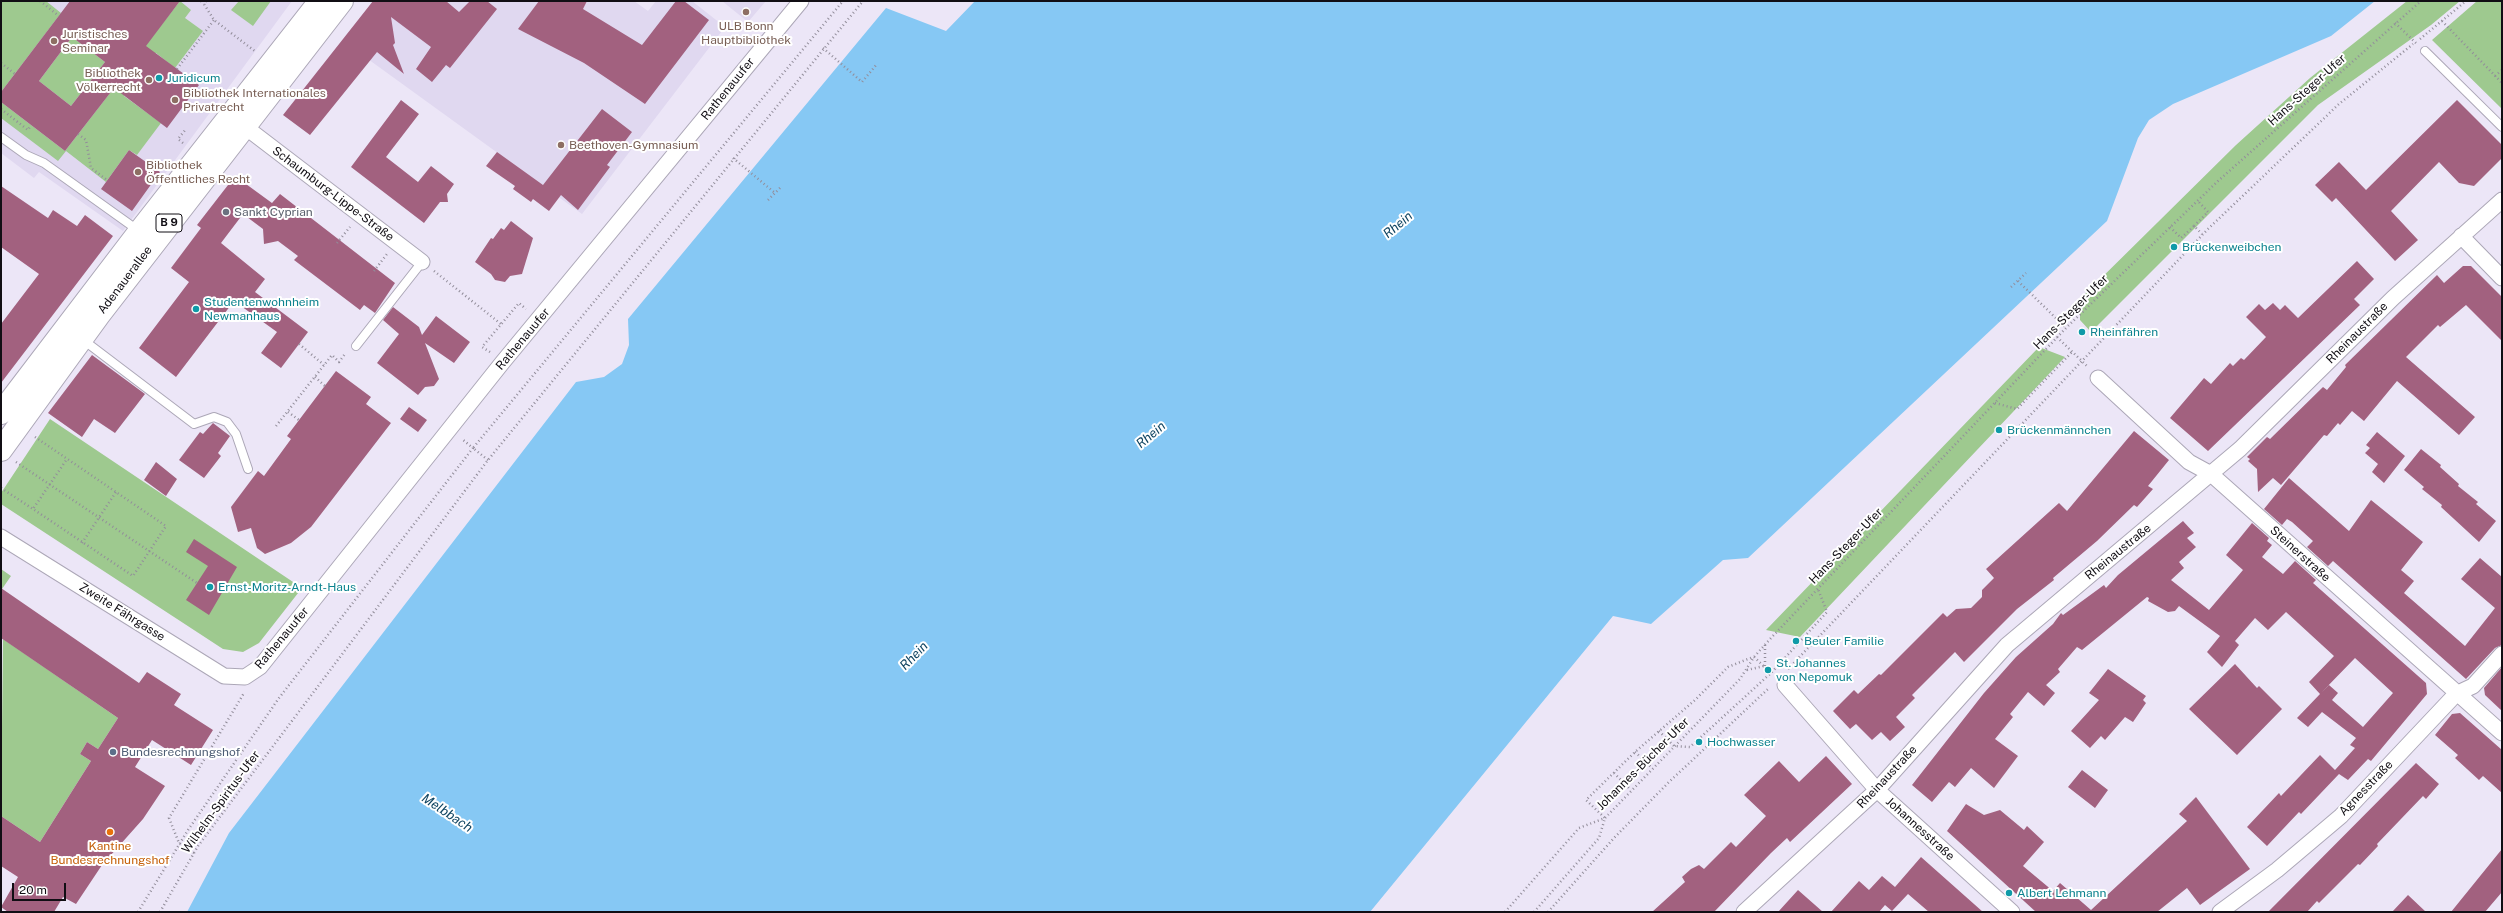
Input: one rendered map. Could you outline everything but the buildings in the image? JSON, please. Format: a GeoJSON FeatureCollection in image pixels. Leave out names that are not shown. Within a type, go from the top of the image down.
{"type":"FeatureCollection","features":[{"type":"Feature","properties":{"kind":"main road","name":"Adenauerallee"},"geometry":{"type":"LineString","coordinates":[[1,413],[139,232],[272,65],[320,1]]}},
{"type":"Feature","properties":{"kind":"main road","name":"Adenauerallee"},"geometry":{"type":"LineString","coordinates":[[7,455],[82,338],[244,126],[342,1]]}},
{"type":"Feature","properties":{"kind":"street","name":"Rathenauufer"},"geometry":{"type":"LineString","coordinates":[[245,683],[260,667],[449,429],[801,1]]}},
{"type":"Feature","properties":{"kind":"street","name":"Schaumburg-Lippe-Straße"},"geometry":{"type":"LineString","coordinates":[[244,126],[422,262]]}},
{"type":"Feature","properties":{"kind":"street","name":"Rheinaustraße"},"geometry":{"type":"LineString","coordinates":[[1744,912],[1877,790],[2012,640],[2211,474],[2265,426],[2392,298],[2502,200]]}},
{"type":"Feature","properties":{"kind":"street"},"geometry":{"type":"LineString","coordinates":[[2460,236],[2502,278]]}},
{"type":"Feature","properties":{"kind":"street","name":"Steinerstraße"},"geometry":{"type":"LineString","coordinates":[[2098,378],[2189,462],[2211,474],[2456,694],[2502,732]]}},
{"type":"Feature","properties":{"kind":"street","name":"Zweite Fährgasse"},"geometry":{"type":"LineString","coordinates":[[1,538],[224,676],[245,683]]}},
{"type":"Feature","properties":{"kind":"street","name":"Agnesstraße"},"geometry":{"type":"LineString","coordinates":[[2220,912],[2277,870],[2341,816],[2456,694],[2473,686],[2502,654]]}},
{"type":"Feature","properties":{"kind":"street","name":"Johannesstraße"},"geometry":{"type":"LineString","coordinates":[[1780,681],[1877,790],[2008,910]]}},
{"type":"Feature","properties":{"kind":"lane"},"geometry":{"type":"LineString","coordinates":[[2425,51],[2502,127]]}},
{"type":"Feature","properties":{"kind":"lane"},"geometry":{"type":"LineString","coordinates":[[1,137],[26,155],[44,163],[139,232]]}},
{"type":"Feature","properties":{"kind":"lane"},"geometry":{"type":"LineString","coordinates":[[356,346],[422,262]]}},
{"type":"Feature","properties":{"kind":"lane"},"geometry":{"type":"LineString","coordinates":[[82,338],[194,424],[214,417],[227,422],[236,434],[248,469]]}},
{"type":"Feature","properties":{"kind":"path"},"geometry":{"type":"LineString","coordinates":[[40,1],[59,16]]}},
{"type":"Feature","properties":{"kind":"path"},"geometry":{"type":"LineString","coordinates":[[201,1],[205,2],[214,20],[272,65]]}},
{"type":"Feature","properties":{"kind":"path","name":"Wilhelm-Spiritus-Ufer"},"geometry":{"type":"LineString","coordinates":[[138,912],[179,843],[279,698],[473,448],[843,1]]}},
{"type":"Feature","properties":{"kind":"path","name":"Wilhelm-Spiritus-Ufer"},"geometry":{"type":"LineString","coordinates":[[160,912],[194,853],[488,460],[733,158],[863,1]]}},
{"type":"Feature","properties":{"kind":"path","name":"Hans-Steger-Ufer"},"geometry":{"type":"LineString","coordinates":[[1754,657],[2066,328],[2198,201],[2421,1]]}},
{"type":"Feature","properties":{"kind":"path"},"geometry":{"type":"LineString","coordinates":[[1795,662],[2082,362],[2202,234],[2339,104],[2466,1]]}},
{"type":"Feature","properties":{"kind":"path"},"geometry":{"type":"LineString","coordinates":[[177,69],[214,20]]}},
{"type":"Feature","properties":{"kind":"path"},"geometry":{"type":"LineString","coordinates":[[2442,21],[2502,83]]}},
{"type":"Feature","properties":{"kind":"path"},"geometry":{"type":"LineString","coordinates":[[2395,23],[2425,51]]}},
{"type":"Feature","properties":{"kind":"path"},"geometry":{"type":"LineString","coordinates":[[823,48],[862,82],[877,64]]}},
{"type":"Feature","properties":{"kind":"path"},"geometry":{"type":"LineString","coordinates":[[1,63],[15,74]]}},
{"type":"Feature","properties":{"kind":"path"},"geometry":{"type":"LineString","coordinates":[[2495,76],[2502,70]]}},
{"type":"Feature","properties":{"kind":"path"},"geometry":{"type":"LineString","coordinates":[[1,110],[28,130],[31,125]]}},
{"type":"Feature","properties":{"kind":"path"},"geometry":{"type":"LineString","coordinates":[[78,134],[86,140],[91,168],[107,180]]}},
{"type":"Feature","properties":{"kind":"path"},"geometry":{"type":"LineString","coordinates":[[733,158],[775,193]]}},
{"type":"Feature","properties":{"kind":"path"},"geometry":{"type":"LineString","coordinates":[[768,200],[781,187]]}},
{"type":"Feature","properties":{"kind":"path"},"geometry":{"type":"LineString","coordinates":[[2170,227],[2181,238],[2194,226],[2208,212],[2198,201]]}},
{"type":"Feature","properties":{"kind":"path"},"geometry":{"type":"LineString","coordinates":[[2194,226],[2202,234]]}},
{"type":"Feature","properties":{"kind":"path"},"geometry":{"type":"LineString","coordinates":[[2011,288],[2026,274]]}},
{"type":"Feature","properties":{"kind":"path"},"geometry":{"type":"LineString","coordinates":[[2018,281],[2066,328]]}},
{"type":"Feature","properties":{"kind":"path"},"geometry":{"type":"LineString","coordinates":[[448,283],[501,324]]}},
{"type":"Feature","properties":{"kind":"path"},"geometry":{"type":"LineString","coordinates":[[490,353],[482,347],[519,303],[526,309]]}},
{"type":"Feature","properties":{"kind":"path"},"geometry":{"type":"LineString","coordinates":[[2057,337],[2082,362]]}},
{"type":"Feature","properties":{"kind":"path"},"geometry":{"type":"LineString","coordinates":[[299,344],[324,365]]}},
{"type":"Feature","properties":{"kind":"path"},"geometry":{"type":"LineString","coordinates":[[276,426],[332,355],[339,362],[350,348],[356,346]]}},
{"type":"Feature","properties":{"kind":"path"},"geometry":{"type":"LineString","coordinates":[[1995,403],[2017,410],[2072,352]]}},
{"type":"Feature","properties":{"kind":"path"},"geometry":{"type":"LineString","coordinates":[[314,377],[325,386]]}},
{"type":"Feature","properties":{"kind":"path"},"geometry":{"type":"LineString","coordinates":[[288,412],[299,420]]}},
{"type":"Feature","properties":{"kind":"path"},"geometry":{"type":"LineString","coordinates":[[449,429],[488,460]]}},
{"type":"Feature","properties":{"kind":"path"},"geometry":{"type":"LineString","coordinates":[[1,488],[133,576],[166,526],[37,439]]}},
{"type":"Feature","properties":{"kind":"path"},"geometry":{"type":"LineString","coordinates":[[7,455],[197,583]]}},
{"type":"Feature","properties":{"kind":"path"},"geometry":{"type":"LineString","coordinates":[[33,509],[67,459]]}},
{"type":"Feature","properties":{"kind":"path"},"geometry":{"type":"LineString","coordinates":[[82,543],[116,492]]}},
{"type":"Feature","properties":{"kind":"path"},"geometry":{"type":"LineString","coordinates":[[1659,731],[1674,746],[1690,746],[1771,673],[1827,612],[1818,589]]}},
{"type":"Feature","properties":{"kind":"path"},"geometry":{"type":"LineString","coordinates":[[1765,645],[1765,666]]}},
{"type":"Feature","properties":{"kind":"path"},"geometry":{"type":"LineString","coordinates":[[1534,912],[1599,838],[1605,818],[1586,800],[1635,752],[1728,667],[1754,657],[1780,681]]}},
{"type":"Feature","properties":{"kind":"path","name":"Johannes-Bücher-Ufer"},"geometry":{"type":"LineString","coordinates":[[1506,912],[1579,828],[1605,818],[1746,670],[1754,657]]}},
{"type":"Feature","properties":{"kind":"path"},"geometry":{"type":"LineString","coordinates":[[1746,670],[1765,666]]}},
{"type":"Feature","properties":{"kind":"path"},"geometry":{"type":"LineString","coordinates":[[194,853],[179,843],[169,818],[215,739],[244,695],[245,683]]}},
{"type":"Feature","properties":{"kind":"path"},"geometry":{"type":"LineString","coordinates":[[1548,912],[1614,838],[1668,783],[1759,698]]}},
{"type":"Feature","properties":{"kind":"path"},"geometry":{"type":"LineString","coordinates":[[1635,752],[1652,768]]}},
{"type":"Feature","properties":{"kind":"path"},"geometry":{"type":"LineString","coordinates":[[1614,773],[1631,790]]}},
{"type":"Feature","properties":{"kind":"shaded area"},"geometry":{"type":"Polygon","coordinates":[[[1,1],[292,1],[123,231],[39,172],[34,178],[1,153],[1,1]]]}},
{"type":"Feature","properties":{"kind":"shaded area","name":"Beethoven-Gymnasium"},"geometry":{"type":"Polygon","coordinates":[[[373,1],[634,1],[648,11],[656,1],[692,1],[725,27],[582,214],[343,41],[373,1]]]}},
{"type":"Feature","properties":{"kind":"shaded area","name":"ULB Bonn Hauptbibliothek"},"geometry":{"type":"Polygon","coordinates":[[[722,1],[766,1],[748,22],[722,1]]]}},
{"type":"Feature","properties":{"kind":"green space"},"geometry":{"type":"Polygon","coordinates":[[[1,1],[46,1],[61,13],[1,92],[1,1]]]}},
{"type":"Feature","properties":{"kind":"green space"},"geometry":{"type":"Polygon","coordinates":[[[180,1],[191,10],[185,18],[203,31],[175,68],[156,53],[138,55],[180,1]]]}},
{"type":"Feature","properties":{"kind":"green space"},"geometry":{"type":"Polygon","coordinates":[[[239,1],[271,1],[253,26],[231,10],[239,1]]]}},
{"type":"Feature","properties":{"kind":"green space"},"geometry":{"type":"Polygon","coordinates":[[[2407,1],[2460,1],[2431,25],[2318,105],[2091,332],[2080,320],[2080,299],[2236,145],[2310,78],[2407,1]]]}},
{"type":"Feature","properties":{"kind":"green space"},"geometry":{"type":"Polygon","coordinates":[[[2477,1],[2502,1],[2502,109],[2432,40],[2477,1]]]}},
{"type":"Feature","properties":{"kind":"green space"},"geometry":{"type":"Polygon","coordinates":[[[72,37],[105,62],[71,106],[39,81],[72,37]]]}},
{"type":"Feature","properties":{"kind":"green space"},"geometry":{"type":"Polygon","coordinates":[[[124,75],[124,96],[161,123],[137,155],[129,150],[106,182],[66,151],[58,161],[1,118],[1,102],[65,151],[124,75]]]}},
{"type":"Feature","properties":{"kind":"green space"},"geometry":{"type":"Polygon","coordinates":[[[2039,347],[2065,357],[1800,637],[1766,630],[2039,347]]]}},
{"type":"Feature","properties":{"kind":"green space"},"geometry":{"type":"Polygon","coordinates":[[[50,419],[302,588],[259,643],[243,652],[223,649],[1,504],[1,493],[50,419]]]}},
{"type":"Feature","properties":{"kind":"green space"},"geometry":{"type":"Polygon","coordinates":[[[1,569],[11,576],[2,589],[1,588],[1,569]]]}},
{"type":"Feature","properties":{"kind":"green space"},"geometry":{"type":"Polygon","coordinates":[[[3,639],[118,718],[98,749],[87,742],[80,754],[91,761],[40,842],[1,816],[3,639]]]}},
{"type":"Feature","properties":{"kind":"water"},"geometry":{"type":"Polygon","coordinates":[[[975,1],[2375,1],[2331,36],[2173,104],[2149,120],[2138,138],[2107,221],[1748,558],[1723,560],[1651,624],[1613,616],[1370,912],[187,912],[229,833],[576,382],[604,377],[622,364],[629,345],[628,319],[886,8],[946,31],[975,1]]]}},
{"type":"Feature","properties":{"kind":"place","name":"ULB Bonn Hauptbibliothek"},"geometry":{"type":"Point","coordinates":[746,12]}},
{"type":"Feature","properties":{"kind":"place","name":"Juristisches Seminar"},"geometry":{"type":"Point","coordinates":[54,41]}},
{"type":"Feature","properties":{"kind":"place","name":"Juridicum"},"geometry":{"type":"Point","coordinates":[159,78]}},
{"type":"Feature","properties":{"kind":"place","name":"Bibliothek Völkerrecht"},"geometry":{"type":"Point","coordinates":[149,80]}},
{"type":"Feature","properties":{"kind":"place","name":"Bibliothek Internationales Privatrecht"},"geometry":{"type":"Point","coordinates":[175,100]}},
{"type":"Feature","properties":{"kind":"place","name":"Beethoven-Gymnasium"},"geometry":{"type":"Point","coordinates":[561,145]}},
{"type":"Feature","properties":{"kind":"place","name":"Bibliothek Öffentliches Recht"},"geometry":{"type":"Point","coordinates":[138,172]}},
{"type":"Feature","properties":{"kind":"place","name":"Sankt Cyprian"},"geometry":{"type":"Point","coordinates":[226,212]}},
{"type":"Feature","properties":{"kind":"place","name":"Brückenweibchen"},"geometry":{"type":"Point","coordinates":[2174,247]}},
{"type":"Feature","properties":{"kind":"place","name":"Studentenwohnheim Newmanhaus"},"geometry":{"type":"Point","coordinates":[196,309]}},
{"type":"Feature","properties":{"kind":"place","name":"Rheinfähren"},"geometry":{"type":"Point","coordinates":[2082,332]}},
{"type":"Feature","properties":{"kind":"place","name":"Brückenmännchen"},"geometry":{"type":"Point","coordinates":[1999,430]}},
{"type":"Feature","properties":{"kind":"place","name":"Ernst-Moritz-Arndt-Haus"},"geometry":{"type":"Point","coordinates":[210,587]}},
{"type":"Feature","properties":{"kind":"place","name":"Beuler Familie"},"geometry":{"type":"Point","coordinates":[1796,641]}},
{"type":"Feature","properties":{"kind":"place","name":"St. Johannes von Nepomuk"},"geometry":{"type":"Point","coordinates":[1768,670]}},
{"type":"Feature","properties":{"kind":"place","name":"Hochwasser"},"geometry":{"type":"Point","coordinates":[1699,742]}},
{"type":"Feature","properties":{"kind":"place","name":"Bundesrechnungshof"},"geometry":{"type":"Point","coordinates":[113,752]}},
{"type":"Feature","properties":{"kind":"place","name":"Kantine Bundesrechnungshof"},"geometry":{"type":"Point","coordinates":[110,832]}},
{"type":"Feature","properties":{"kind":"place","name":"Albert Lehmann"},"geometry":{"type":"Point","coordinates":[2009,893]}},
{"type":"Feature","properties":{"kind":"water label","name":"Rhein"},"geometry":{"type":"Point","coordinates":[1398,225]}},
{"type":"Feature","properties":{"kind":"water label","name":"Rhein"},"geometry":{"type":"Point","coordinates":[1151,435]}},
{"type":"Feature","properties":{"kind":"water label","name":"Rhein"},"geometry":{"type":"Point","coordinates":[914,656]}},
{"type":"Feature","properties":{"kind":"water label","name":"Melbbach"},"geometry":{"type":"Point","coordinates":[447,813]}}]}
